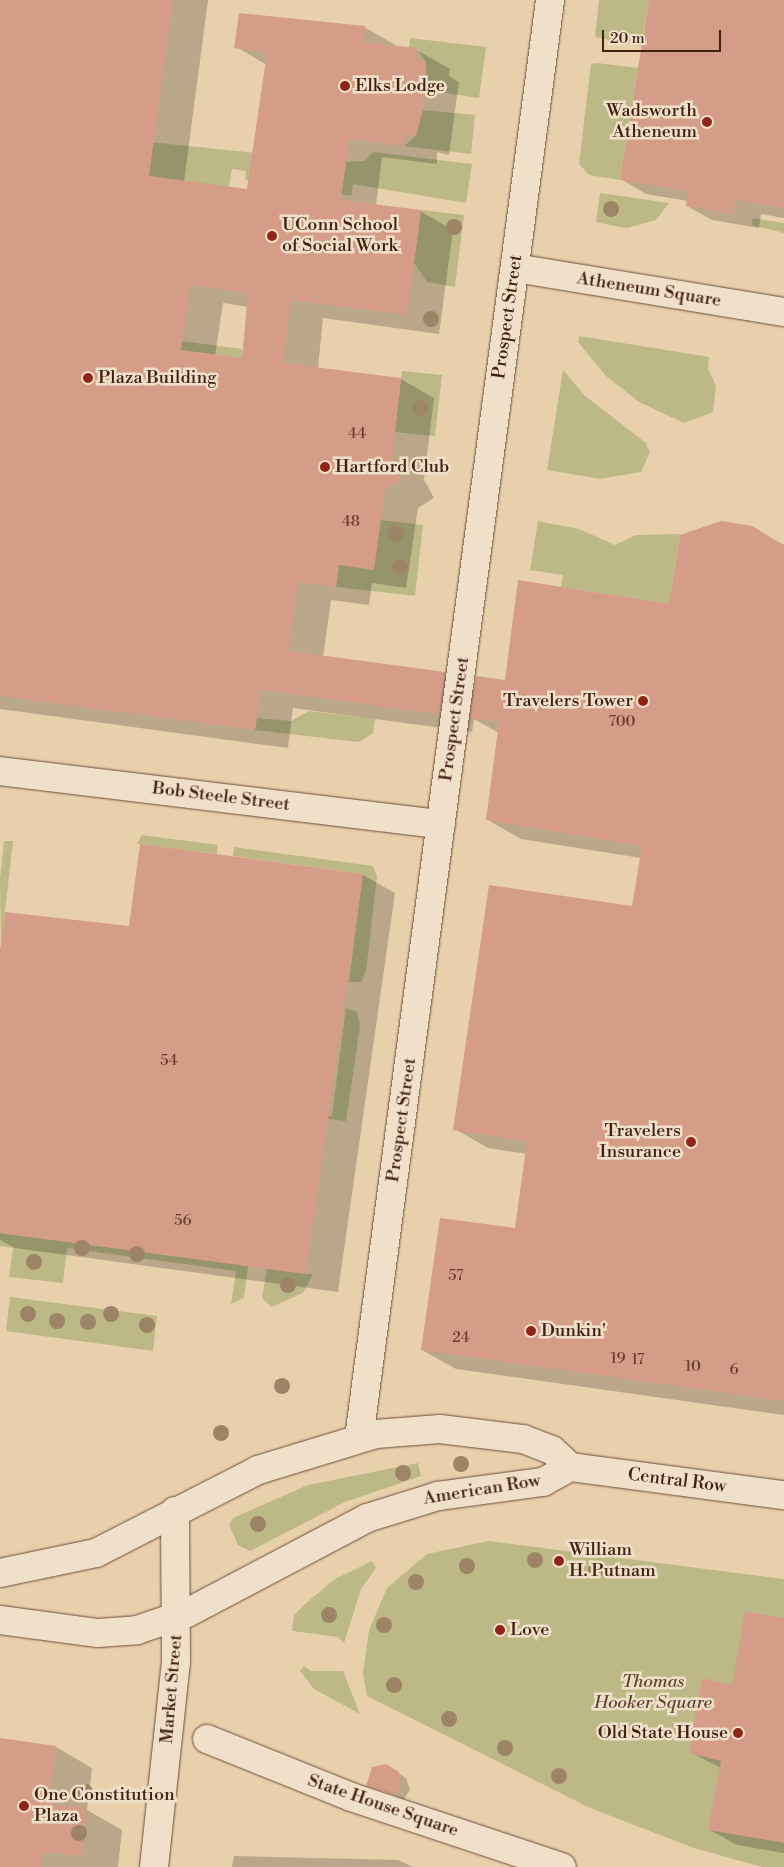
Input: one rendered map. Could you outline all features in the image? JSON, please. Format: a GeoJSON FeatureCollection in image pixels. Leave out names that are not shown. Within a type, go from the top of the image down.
{"type":"FeatureCollection","features":[{"type":"Feature","properties":{"kind":"street","name":"Prospect Street"},"geometry":{"type":"LineString","coordinates":[[360,1438],[550,0]]}},
{"type":"Feature","properties":{"kind":"street","name":"Atheneum Square"},"geometry":{"type":"LineString","coordinates":[[514,268],[784,312]]}},
{"type":"Feature","properties":{"kind":"street","name":"Bob Steele Street"},"geometry":{"type":"LineString","coordinates":[[0,771],[441,824]]}},
{"type":"Feature","properties":{"kind":"street","name":"American Row"},"geometry":{"type":"LineString","coordinates":[[0,1573],[96,1553],[258,1470],[360,1438],[419,1429],[523,1439],[552,1450],[570,1467],[543,1482],[438,1496],[366,1518],[178,1616],[137,1630],[107,1634],[0,1620]]}},
{"type":"Feature","properties":{"kind":"street","name":"Central Row"},"geometry":{"type":"LineString","coordinates":[[570,1467],[784,1495]]}},
{"type":"Feature","properties":{"kind":"street","name":"Market Street"},"geometry":{"type":"LineString","coordinates":[[154,1867],[178,1616],[176,1511]]}},
{"type":"Feature","properties":{"kind":"street","name":"State House Square"},"geometry":{"type":"LineString","coordinates":[[207,1739],[351,1797],[562,1867]]}},
{"type":"Feature","properties":{"kind":"green space"},"geometry":{"type":"Polygon","coordinates":[[[599,0],[649,0],[641,46],[595,37],[599,0]]]}},
{"type":"Feature","properties":{"kind":"green space"},"geometry":{"type":"Polygon","coordinates":[[[410,38],[486,47],[479,98],[426,90],[426,62],[417,49],[409,48],[410,38]]]}},
{"type":"Feature","properties":{"kind":"green space"},"geometry":{"type":"Polygon","coordinates":[[[597,63],[638,68],[620,180],[589,175],[579,164],[591,64],[597,63]]]}},
{"type":"Feature","properties":{"kind":"green space"},"geometry":{"type":"Polygon","coordinates":[[[423,110],[475,115],[471,154],[404,146],[416,136],[423,110]]]}},
{"type":"Feature","properties":{"kind":"green space"},"geometry":{"type":"Polygon","coordinates":[[[140,141],[345,162],[364,161],[373,152],[472,164],[466,203],[353,184],[351,196],[245,180],[246,171],[232,169],[229,188],[136,174],[140,141]]]}},
{"type":"Feature","properties":{"kind":"green space"},"geometry":{"type":"Polygon","coordinates":[[[600,193],[669,203],[656,220],[627,228],[596,222],[600,193]]]}},
{"type":"Feature","properties":{"kind":"green space"},"geometry":{"type":"Polygon","coordinates":[[[421,210],[464,215],[455,287],[427,282],[414,263],[421,210]]]}},
{"type":"Feature","properties":{"kind":"green space"},"geometry":{"type":"Polygon","coordinates":[[[753,218],[784,223],[784,233],[752,225],[753,218]]]}},
{"type":"Feature","properties":{"kind":"green space"},"geometry":{"type":"Polygon","coordinates":[[[144,336],[242,349],[242,358],[180,350],[144,336]]]}},
{"type":"Feature","properties":{"kind":"green space"},"geometry":{"type":"Polygon","coordinates":[[[579,336],[709,357],[708,369],[716,385],[713,412],[684,423],[639,402],[606,376],[578,342],[579,336]]]}},
{"type":"Feature","properties":{"kind":"green space"},"geometry":{"type":"Polygon","coordinates":[[[563,370],[584,395],[646,443],[650,452],[641,472],[600,479],[547,470],[563,370]]]}},
{"type":"Feature","properties":{"kind":"green space"},"geometry":{"type":"Polygon","coordinates":[[[402,371],[442,375],[435,436],[395,432],[402,371]]]}},
{"type":"Feature","properties":{"kind":"green space"},"geometry":{"type":"Polygon","coordinates":[[[380,520],[423,525],[415,596],[336,587],[339,565],[380,520]]]}},
{"type":"Feature","properties":{"kind":"green space"},"geometry":{"type":"Polygon","coordinates":[[[538,521],[579,529],[615,545],[636,535],[680,534],[671,591],[682,606],[561,587],[563,575],[530,570],[538,521]]]}},
{"type":"Feature","properties":{"kind":"green space"},"geometry":{"type":"Polygon","coordinates":[[[309,711],[375,719],[373,733],[359,742],[255,730],[257,718],[291,721],[309,711]]]}},
{"type":"Feature","properties":{"kind":"green space"},"geometry":{"type":"Polygon","coordinates":[[[142,835],[218,845],[217,854],[137,844],[142,835]]]}},
{"type":"Feature","properties":{"kind":"green space"},"geometry":{"type":"Polygon","coordinates":[[[4,841],[13,841],[1,946],[0,879],[4,841]]]}},
{"type":"Feature","properties":{"kind":"green space"},"geometry":{"type":"Polygon","coordinates":[[[234,847],[373,866],[377,876],[366,971],[361,982],[349,982],[363,874],[233,856],[234,847]]]}},
{"type":"Feature","properties":{"kind":"green space"},"geometry":{"type":"Polygon","coordinates":[[[346,1008],[357,1012],[360,1026],[346,1121],[304,1116],[332,1116],[346,1008]]]}},
{"type":"Feature","properties":{"kind":"green space"},"geometry":{"type":"Polygon","coordinates":[[[0,1233],[248,1266],[244,1298],[231,1304],[236,1271],[67,1248],[63,1283],[9,1277],[13,1248],[0,1246],[0,1233]]]}},
{"type":"Feature","properties":{"kind":"green space"},"geometry":{"type":"Polygon","coordinates":[[[267,1269],[313,1274],[303,1293],[271,1307],[262,1298],[267,1269]]]}},
{"type":"Feature","properties":{"kind":"green space"},"geometry":{"type":"Polygon","coordinates":[[[10,1297],[157,1316],[153,1351],[6,1331],[10,1297]]]}},
{"type":"Feature","properties":{"kind":"green space"},"geometry":{"type":"Polygon","coordinates":[[[418,1463],[421,1476],[345,1502],[250,1551],[238,1545],[229,1525],[233,1518],[308,1485],[418,1463]]]}},
{"type":"Feature","properties":{"kind":"green space","name":"Thomas Hooker Square"},"geometry":{"type":"Polygon","coordinates":[[[488,1541],[784,1579],[784,1867],[762,1867],[694,1848],[590,1808],[367,1696],[363,1673],[369,1630],[387,1588],[427,1554],[488,1541]]]}},
{"type":"Feature","properties":{"kind":"green space"},"geometry":{"type":"Polygon","coordinates":[[[372,1561],[376,1568],[361,1589],[344,1643],[338,1637],[292,1631],[294,1615],[305,1604],[335,1579],[372,1561]]]}},
{"type":"Feature","properties":{"kind":"green space"},"geometry":{"type":"Polygon","coordinates":[[[304,1666],[311,1671],[343,1671],[360,1714],[314,1689],[300,1671],[304,1666]]]}},
{"type":"Feature","properties":{"kind":"building"},"geometry":{"type":"Polygon","coordinates":[[[0,0],[173,0],[149,176],[247,189],[267,52],[234,48],[239,13],[365,26],[363,42],[417,48],[416,60],[426,61],[425,98],[416,136],[405,134],[404,146],[349,139],[341,200],[421,210],[407,315],[291,300],[283,363],[401,378],[392,460],[402,479],[385,489],[374,570],[339,565],[336,587],[298,582],[289,651],[445,672],[439,714],[261,690],[255,730],[0,696],[0,0]],[[190,285],[181,350],[242,358],[248,293],[190,285]]]}},
{"type":"Feature","properties":{"kind":"building","name":"Wadsworth Atheneum"},"geometry":{"type":"Polygon","coordinates":[[[649,0],[784,0],[784,208],[735,200],[733,214],[686,206],[688,191],[620,180],[649,0]]]}},
{"type":"Feature","properties":{"kind":"building"},"geometry":{"type":"Polygon","coordinates":[[[721,521],[753,526],[784,547],[784,1401],[421,1350],[440,1218],[515,1228],[527,1141],[453,1130],[489,885],[632,906],[642,846],[486,820],[499,722],[470,718],[476,676],[505,680],[518,580],[669,604],[680,535],[721,521]]]}},
{"type":"Feature","properties":{"kind":"building"},"geometry":{"type":"Polygon","coordinates":[[[140,844],[363,874],[306,1274],[0,1233],[0,950],[5,912],[129,926],[140,844]]]}},
{"type":"Feature","properties":{"kind":"building","name":"Old State House"},"geometry":{"type":"Polygon","coordinates":[[[745,1611],[784,1618],[784,1843],[708,1830],[721,1761],[689,1753],[702,1678],[732,1685],[745,1611]]]}},
{"type":"Feature","properties":{"kind":"building","name":"One Constitution Plaza"},"geometry":{"type":"Polygon","coordinates":[[[0,1738],[56,1746],[49,1804],[86,1808],[82,1856],[43,1852],[41,1867],[0,1867],[0,1738]]]}},
{"type":"Feature","properties":{"kind":"building"},"geometry":{"type":"Polygon","coordinates":[[[386,1764],[399,1772],[402,1785],[395,1795],[366,1786],[372,1767],[386,1764]]]}},
{"type":"Feature","properties":{"kind":"place","name":"Elks Lodge"},"geometry":{"type":"Point","coordinates":[345,86]}},
{"type":"Feature","properties":{"kind":"place","name":"Wadsworth Atheneum"},"geometry":{"type":"Point","coordinates":[707,122]}},
{"type":"Feature","properties":{"kind":"place","name":"UConn School of Social Work"},"geometry":{"type":"Point","coordinates":[272,236]}},
{"type":"Feature","properties":{"kind":"place","name":"Plaza Building"},"geometry":{"type":"Point","coordinates":[88,378]}},
{"type":"Feature","properties":{"kind":"place","name":"Hartford Club"},"geometry":{"type":"Point","coordinates":[325,467]}},
{"type":"Feature","properties":{"kind":"place","name":"Travelers Tower"},"geometry":{"type":"Point","coordinates":[643,701]}},
{"type":"Feature","properties":{"kind":"place","name":"Travelers Insurance"},"geometry":{"type":"Point","coordinates":[691,1142]}},
{"type":"Feature","properties":{"kind":"place","name":"Dunkin'"},"geometry":{"type":"Point","coordinates":[531,1331]}},
{"type":"Feature","properties":{"kind":"place","name":"William H. Putnam"},"geometry":{"type":"Point","coordinates":[559,1561]}},
{"type":"Feature","properties":{"kind":"place","name":"Love"},"geometry":{"type":"Point","coordinates":[500,1630]}},
{"type":"Feature","properties":{"kind":"place","name":"Old State House"},"geometry":{"type":"Point","coordinates":[738,1733]}},
{"type":"Feature","properties":{"kind":"place","name":"One Constitution Plaza"},"geometry":{"type":"Point","coordinates":[24,1806]}}]}
